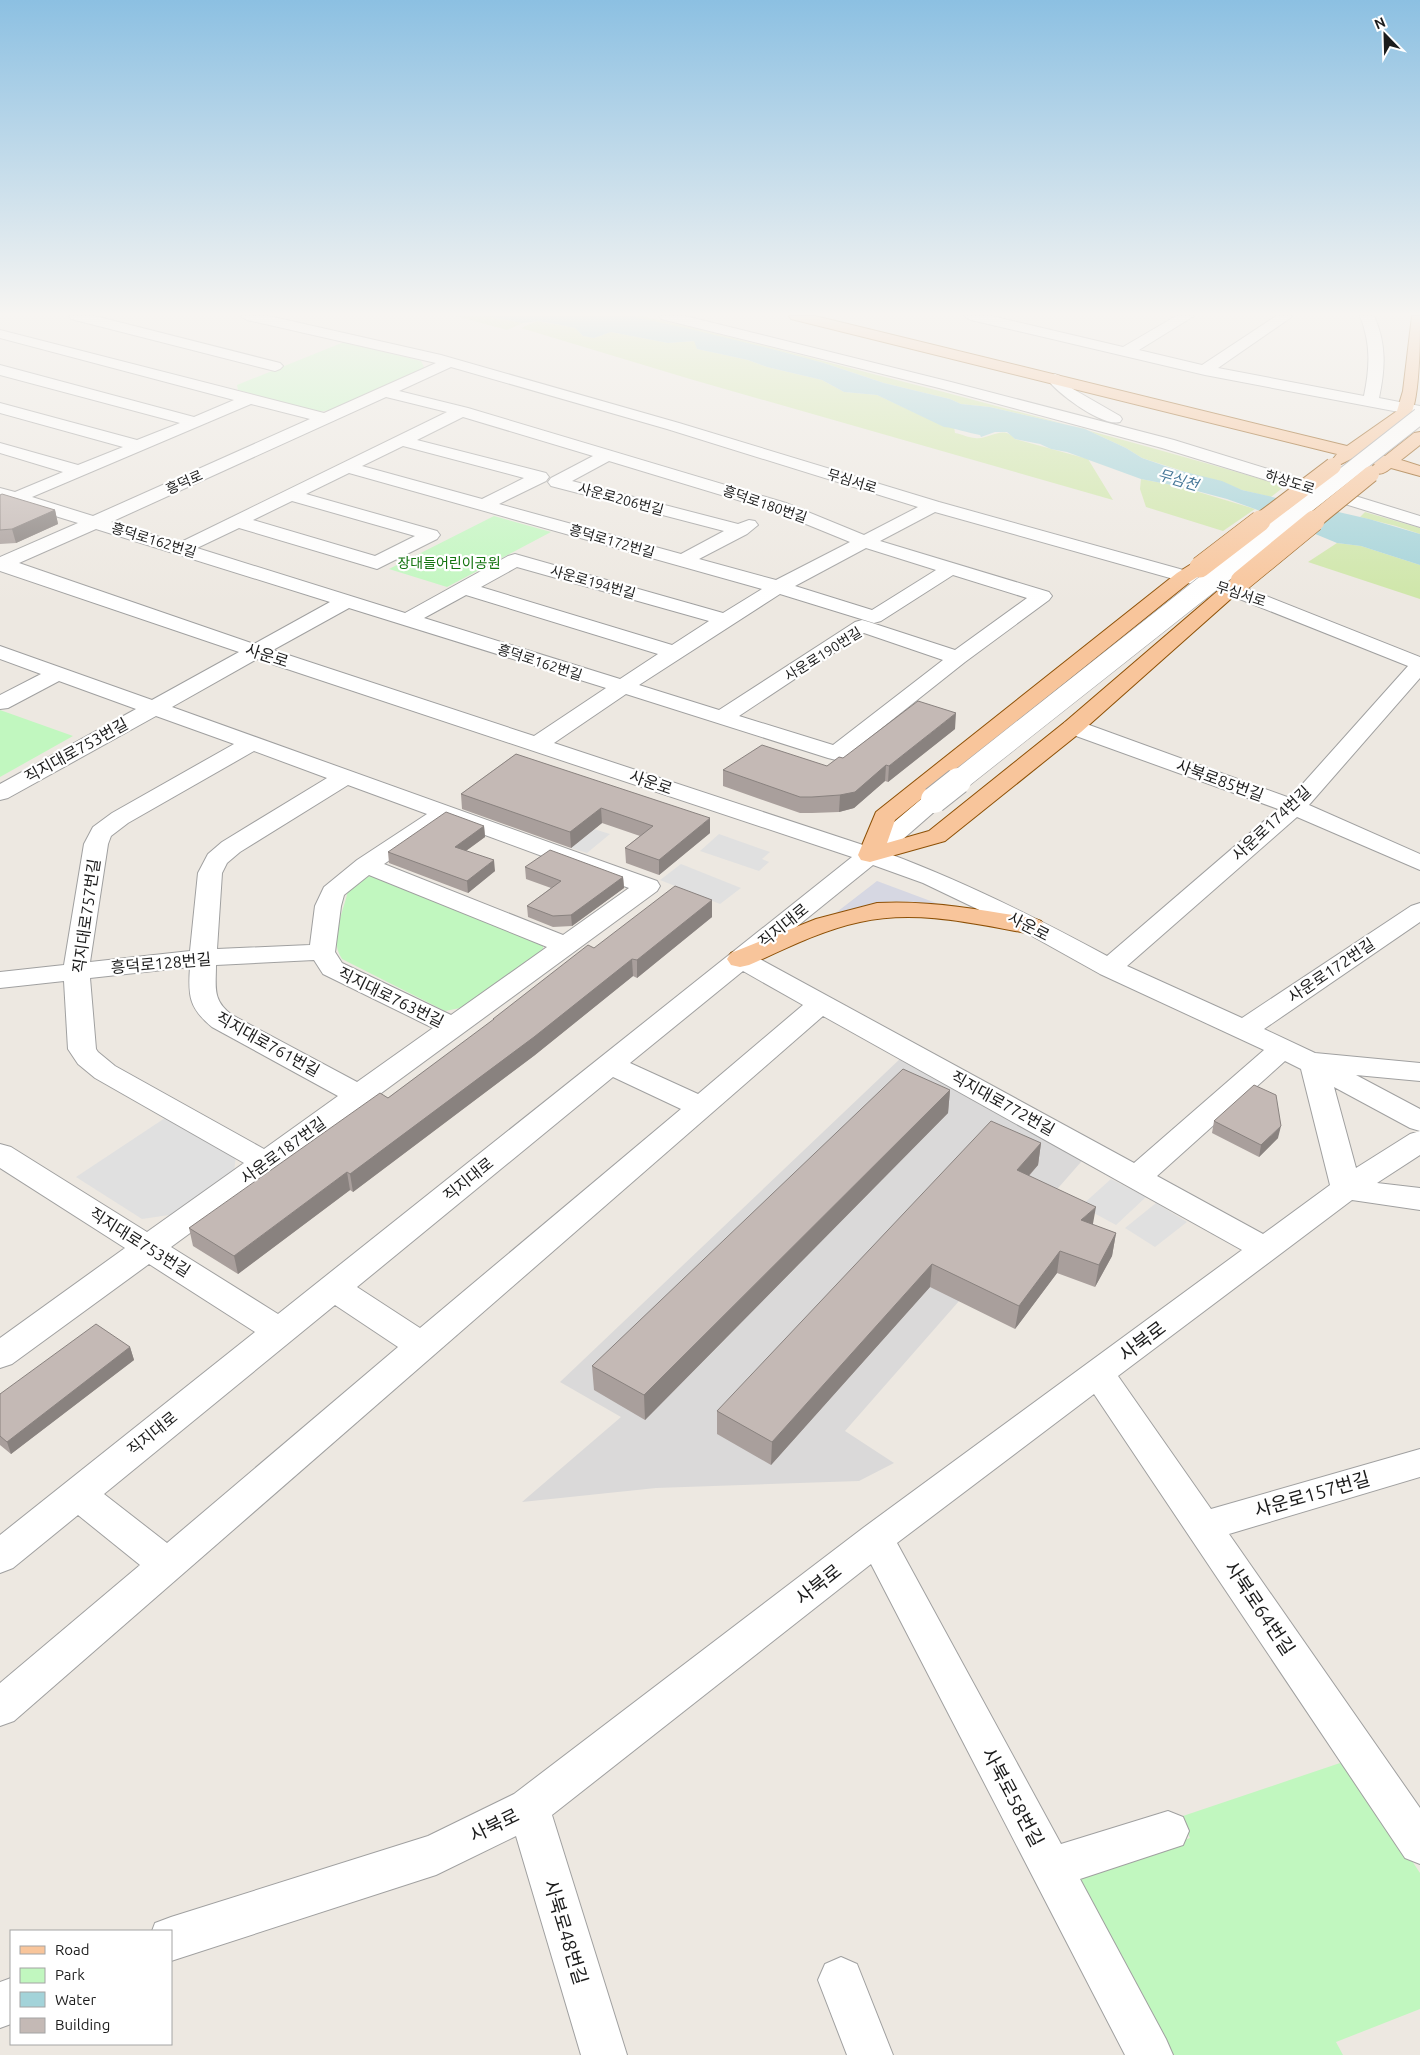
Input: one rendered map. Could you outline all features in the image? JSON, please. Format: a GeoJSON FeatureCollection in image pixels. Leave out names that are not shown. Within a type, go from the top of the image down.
{"type":"FeatureCollection","features":[{"type":"Feature","properties":{"kind":"main road"},"geometry":{"type":"LineString","coordinates":[[1187,412],[1420,471]]}},
{"type":"Feature","properties":{"kind":"main road"},"geometry":{"type":"LineString","coordinates":[[870,855],[884,817],[1192,572],[1333,466],[1348,452],[1404,414],[1415,412]]}},
{"type":"Feature","properties":{"kind":"main road"},"geometry":{"type":"LineString","coordinates":[[870,855],[937,836],[1073,727],[1371,474],[1390,462],[1420,437]]}},
{"type":"Feature","properties":{"kind":"main road"},"geometry":{"type":"LineString","coordinates":[[740,958],[846,917],[876,911],[903,909],[937,912],[1032,926]]}},
{"type":"Feature","properties":{"kind":"street"},"geometry":{"type":"LineString","coordinates":[[14,412],[139,446]]}},
{"type":"Feature","properties":{"kind":"street"},"geometry":{"type":"LineString","coordinates":[[158,412],[196,422]]}},
{"type":"Feature","properties":{"kind":"street"},"geometry":{"type":"LineString","coordinates":[[8,495],[80,471],[219,412]]}},
{"type":"Feature","properties":{"kind":"street"},"geometry":{"type":"LineString","coordinates":[[300,412],[324,418]]}},
{"type":"Feature","properties":{"kind":"street","name":"흥덕로"},"geometry":{"type":"LineString","coordinates":[[1,564],[339,412]]}},
{"type":"Feature","properties":{"kind":"street"},"geometry":{"type":"LineString","coordinates":[[183,548],[460,412]]}},
{"type":"Feature","properties":{"kind":"street","name":"흥덕로180번길"},"geometry":{"type":"LineString","coordinates":[[465,412],[780,507],[865,542],[1042,596],[958,658]]}},
{"type":"Feature","properties":{"kind":"street","name":"무심서로"},"geometry":{"type":"LineString","coordinates":[[624,412],[933,506],[1192,572],[1238,586],[1420,664]]}},
{"type":"Feature","properties":{"kind":"street","name":"하상도로"},"geometry":{"type":"LineString","coordinates":[[1045,412],[1168,444],[1420,522]]}},
{"type":"Feature","properties":{"kind":"street"},"geometry":{"type":"LineString","coordinates":[[1101,412],[1168,444]]}},
{"type":"Feature","properties":{"kind":"street","name":"직지대로"},"geometry":{"type":"LineString","coordinates":[[0,1557],[870,855],[934,800],[1415,412]]}},
{"type":"Feature","properties":{"kind":"street"},"geometry":{"type":"LineString","coordinates":[[403,441],[540,477],[484,505]]}},
{"type":"Feature","properties":{"kind":"street"},"geometry":{"type":"LineString","coordinates":[[0,448],[80,471]]}},
{"type":"Feature","properties":{"kind":"street","name":"사운로206번길"},"geometry":{"type":"LineString","coordinates":[[607,455],[557,482],[740,530]]}},
{"type":"Feature","properties":{"kind":"street","name":"흥덕로172번길"},"geometry":{"type":"LineString","coordinates":[[348,468],[778,587],[874,617]]}},
{"type":"Feature","properties":{"kind":"street","name":"흥덕로162번길"},"geometry":{"type":"LineString","coordinates":[[8,495],[183,548],[621,688],[723,717],[836,753],[958,658]]}},
{"type":"Feature","properties":{"kind":"street"},"geometry":{"type":"LineString","coordinates":[[239,522],[377,563],[431,535],[292,496]]}},
{"type":"Feature","properties":{"kind":"street"},"geometry":{"type":"LineString","coordinates":[[538,744],[674,652],[778,587],[933,506]]}},
{"type":"Feature","properties":{"kind":"street"},"geometry":{"type":"LineString","coordinates":[[682,561],[780,507]]}},
{"type":"Feature","properties":{"kind":"street","name":"사운로194번길"},"geometry":{"type":"LineString","coordinates":[[408,619],[515,560],[726,620]]}},
{"type":"Feature","properties":{"kind":"street","name":"사운로"},"geometry":{"type":"LineString","coordinates":[[1,564],[255,651],[870,855],[932,878],[1032,926],[1109,968],[1313,1062],[1420,1121]]}},
{"type":"Feature","properties":{"kind":"street","name":"사운로190번길"},"geometry":{"type":"LineString","coordinates":[[874,617],[950,569]]}},
{"type":"Feature","properties":{"kind":"street"},"geometry":{"type":"LineString","coordinates":[[465,588],[674,652]]}},
{"type":"Feature","properties":{"kind":"street"},"geometry":{"type":"LineString","coordinates":[[255,651],[348,600]]}},
{"type":"Feature","properties":{"kind":"street","name":"사운로190번길"},"geometry":{"type":"LineString","coordinates":[[723,717],[862,626],[958,658]]}},
{"type":"Feature","properties":{"kind":"street","name":"직지대로753번길"},"geometry":{"type":"LineString","coordinates":[[0,793],[255,651]]}},
{"type":"Feature","properties":{"kind":"street","name":"직지대로753번길"},"geometry":{"type":"LineString","coordinates":[[0,652],[345,777]]}},
{"type":"Feature","properties":{"kind":"street","name":"사운로174번길"},"geometry":{"type":"LineString","coordinates":[[1109,968],[1294,806],[1420,664]]}},
{"type":"Feature","properties":{"kind":"street"},"geometry":{"type":"LineString","coordinates":[[0,703],[58,673]]}},
{"type":"Feature","properties":{"kind":"street","name":"사북로85번길"},"geometry":{"type":"LineString","coordinates":[[1073,727],[1294,806],[1420,863]]}},
{"type":"Feature","properties":{"kind":"street","name":"직지대로757번길"},"geometry":{"type":"LineString","coordinates":[[252,743],[120,818],[101,832],[96,844],[76,970],[82,1049],[88,1058],[105,1072],[266,1163]]}},
{"type":"Feature","properties":{"kind":"street"},"geometry":{"type":"LineString","coordinates":[[345,777],[444,813]]}},
{"type":"Feature","properties":{"kind":"street","name":"직지대로761번길"},"geometry":{"type":"LineString","coordinates":[[345,777],[231,847],[218,859],[210,873],[202,958],[202,993],[208,1010],[222,1021],[359,1095]]}},
{"type":"Feature","properties":{"kind":"street","name":"직지대로763번길"},"geometry":{"type":"LineString","coordinates":[[444,813],[366,865],[333,892],[328,906],[322,952],[332,968],[453,1028]]}},
{"type":"Feature","properties":{"kind":"street","name":"사운로187번길"},"geometry":{"type":"LineString","coordinates":[[6,1343],[149,1248],[648,886],[444,813]]}},
{"type":"Feature","properties":{"kind":"street"},"geometry":{"type":"LineString","coordinates":[[366,865],[566,945]]}},
{"type":"Feature","properties":{"kind":"street","name":"사운로172번길"},"geometry":{"type":"LineString","coordinates":[[1243,1030],[1420,911]]}},
{"type":"Feature","properties":{"kind":"street","name":"흥덕로128번길"},"geometry":{"type":"LineString","coordinates":[[0,980],[76,970],[202,958],[322,952]]}},
{"type":"Feature","properties":{"kind":"street","name":"직지대로772번길"},"geometry":{"type":"LineString","coordinates":[[740,958],[1265,1249]]}},
{"type":"Feature","properties":{"kind":"street"},"geometry":{"type":"LineString","coordinates":[[0,1708],[822,1004]]}},
{"type":"Feature","properties":{"kind":"street"},"geometry":{"type":"LineString","coordinates":[[1137,1177],[1283,1048]]}},
{"type":"Feature","properties":{"kind":"street"},"geometry":{"type":"LineString","coordinates":[[1420,1072],[1313,1062],[1346,1189],[1420,1199]]}},
{"type":"Feature","properties":{"kind":"street"},"geometry":{"type":"LineString","coordinates":[[610,1065],[702,1107]]}},
{"type":"Feature","properties":{"kind":"street","name":"사북로"},"geometry":{"type":"LineString","coordinates":[[172,1939],[436,1854],[529,1808],[876,1539],[1346,1189],[1420,1141]]}},
{"type":"Feature","properties":{"kind":"street","name":"직지대로753번길"},"geometry":{"type":"LineString","coordinates":[[0,1154],[279,1331]]}},
{"type":"Feature","properties":{"kind":"street"},"geometry":{"type":"LineString","coordinates":[[333,1287],[422,1346]]}},
{"type":"Feature","properties":{"kind":"street","name":"사북로64번길"},"geometry":{"type":"LineString","coordinates":[[1098,1373],[1420,1844]]}},
{"type":"Feature","properties":{"kind":"street","name":"사운로157번길"},"geometry":{"type":"LineString","coordinates":[[1204,1526],[1420,1463]]}},
{"type":"Feature","properties":{"kind":"street"},"geometry":{"type":"LineString","coordinates":[[78,1494],[168,1565]]}},
{"type":"Feature","properties":{"kind":"street","name":"사북로58번길"},"geometry":{"type":"LineString","coordinates":[[876,1539],[1150,2055]]}},
{"type":"Feature","properties":{"kind":"street","name":"사북로48번길"},"geometry":{"type":"LineString","coordinates":[[529,1808],[604,2055]]}},
{"type":"Feature","properties":{"kind":"street"},"geometry":{"type":"LineString","coordinates":[[1050,1868],[1168,1831]]}},
{"type":"Feature","properties":{"kind":"street"},"geometry":{"type":"LineString","coordinates":[[841,1980],[870,2055]]}},
{"type":"Feature","properties":{"kind":"shaded area"},"geometry":{"type":"Polygon","coordinates":[[[594,829],[610,834],[587,853],[571,848],[594,829]]]}},
{"type":"Feature","properties":{"kind":"shaded area"},"geometry":{"type":"Polygon","coordinates":[[[719,834],[770,852],[762,859],[769,862],[759,871],[700,851],[719,834]]]}},
{"type":"Feature","properties":{"kind":"shaded area"},"geometry":{"type":"Polygon","coordinates":[[[681,864],[741,888],[720,904],[660,880],[681,864]]]}},
{"type":"Feature","properties":{"kind":"shaded area"},"geometry":{"type":"Polygon","coordinates":[[[877,881],[944,906],[891,901],[833,915],[877,881]]]}},
{"type":"Feature","properties":{"kind":"shaded area"},"geometry":{"type":"Polygon","coordinates":[[[902,1057],[1088,1154],[845,1431],[894,1463],[859,1481],[656,1488],[522,1502],[621,1417],[560,1382],[902,1057]]]}},
{"type":"Feature","properties":{"kind":"shaded area"},"geometry":{"type":"Polygon","coordinates":[[[168,1116],[236,1156],[234,1171],[176,1214],[142,1219],[76,1177],[168,1116]]]}},
{"type":"Feature","properties":{"kind":"shaded area"},"geometry":{"type":"Polygon","coordinates":[[[1111,1179],[1146,1197],[1116,1225],[1081,1206],[1111,1179]]]}},
{"type":"Feature","properties":{"kind":"shaded area"},"geometry":{"type":"Polygon","coordinates":[[[1156,1203],[1187,1222],[1155,1247],[1125,1228],[1156,1203]]]}},
{"type":"Feature","properties":{"kind":"green space"},"geometry":{"type":"Polygon","coordinates":[[[805,412],[914,412],[944,426],[954,427],[955,433],[973,438],[1006,433],[1015,439],[1088,459],[1113,500],[805,412]]]}},
{"type":"Feature","properties":{"kind":"green space"},"geometry":{"type":"Polygon","coordinates":[[[1011,412],[1019,412],[1068,425],[1011,412]]]}},
{"type":"Feature","properties":{"kind":"green space"},"geometry":{"type":"Polygon","coordinates":[[[1089,431],[1285,486],[1271,497],[1242,490],[1142,458],[1126,448],[1089,431]]]}},
{"type":"Feature","properties":{"kind":"green space"},"geometry":{"type":"Polygon","coordinates":[[[1141,479],[1182,487],[1255,509],[1223,531],[1146,507],[1140,489],[1141,479]]]}},
{"type":"Feature","properties":{"kind":"green space"},"geometry":{"type":"Polygon","coordinates":[[[1365,512],[1420,528],[1420,534],[1360,517],[1365,512]]]}},
{"type":"Feature","properties":{"kind":"green space","name":"장대들어린이공원"},"geometry":{"type":"Polygon","coordinates":[[[494,516],[551,532],[447,587],[389,569],[494,516]]]}},
{"type":"Feature","properties":{"kind":"green space"},"geometry":{"type":"Polygon","coordinates":[[[1337,543],[1361,546],[1420,565],[1420,599],[1308,562],[1337,543]]]}},
{"type":"Feature","properties":{"kind":"green space"},"geometry":{"type":"Polygon","coordinates":[[[0,710],[73,736],[0,777],[0,710]]]}},
{"type":"Feature","properties":{"kind":"green space"},"geometry":{"type":"Polygon","coordinates":[[[381,874],[543,939],[543,952],[470,1006],[445,1011],[342,959],[338,951],[336,943],[338,925],[348,890],[362,878],[381,874]]]}},
{"type":"Feature","properties":{"kind":"green space"},"geometry":{"type":"Polygon","coordinates":[[[1346,1761],[1420,1873],[1420,2009],[1336,2042],[1343,2055],[1172,2055],[1077,1875],[1190,1838],[1180,1817],[1346,1761]]]}},
{"type":"Feature","properties":{"kind":"water","name":"무심천"},"geometry":{"type":"Polygon","coordinates":[[[912,412],[1011,412],[1085,429],[1126,448],[1142,458],[1177,470],[1222,481],[1242,490],[1369,519],[1420,534],[1420,565],[1361,546],[1337,543],[1227,499],[1141,479],[1067,452],[1015,439],[1007,432],[995,432],[981,437],[980,435],[944,427],[912,412]]]}},
{"type":"Feature","properties":{"kind":"building"},"geometry":{"type":"Polygon","coordinates":[[[0,495],[55,510],[12,529],[0,530],[0,495]]]}},
{"type":"Feature","properties":{"kind":"building"},"geometry":{"type":"Polygon","coordinates":[[[918,701],[956,713],[889,766],[886,765],[855,792],[840,795],[800,797],[723,770],[762,745],[827,766],[839,757],[843,758],[918,701]]]}},
{"type":"Feature","properties":{"kind":"building"},"geometry":{"type":"Polygon","coordinates":[[[516,754],[710,818],[659,860],[625,848],[653,826],[601,808],[570,832],[461,794],[516,754]]]}},
{"type":"Feature","properties":{"kind":"building"},"geometry":{"type":"Polygon","coordinates":[[[446,812],[484,826],[455,847],[494,860],[467,881],[388,852],[446,812]]]}},
{"type":"Feature","properties":{"kind":"building"},"geometry":{"type":"Polygon","coordinates":[[[550,850],[623,877],[571,915],[553,916],[527,906],[561,881],[525,867],[550,850]]]}},
{"type":"Feature","properties":{"kind":"building"},"geometry":{"type":"Polygon","coordinates":[[[675,886],[712,900],[637,960],[632,959],[534,1037],[350,1174],[347,1172],[234,1256],[189,1228],[380,1093],[388,1098],[494,1019],[588,945],[594,948],[675,886]]]}},
{"type":"Feature","properties":{"kind":"building"},"geometry":{"type":"Polygon","coordinates":[[[903,1069],[950,1090],[644,1395],[592,1366],[903,1069]]]}},
{"type":"Feature","properties":{"kind":"building"},"geometry":{"type":"Polygon","coordinates":[[[1254,1085],[1276,1095],[1281,1126],[1261,1145],[1214,1121],[1254,1085]]]}},
{"type":"Feature","properties":{"kind":"building"},"geometry":{"type":"Polygon","coordinates":[[[991,1121],[1041,1143],[1017,1170],[1096,1207],[1081,1220],[1116,1233],[1099,1265],[1060,1251],[1019,1306],[932,1264],[772,1442],[717,1411],[991,1121]]]}},
{"type":"Feature","properties":{"kind":"building"},"geometry":{"type":"Polygon","coordinates":[[[96,1324],[130,1347],[7,1442],[0,1436],[0,1394],[96,1324]]]}}]}
